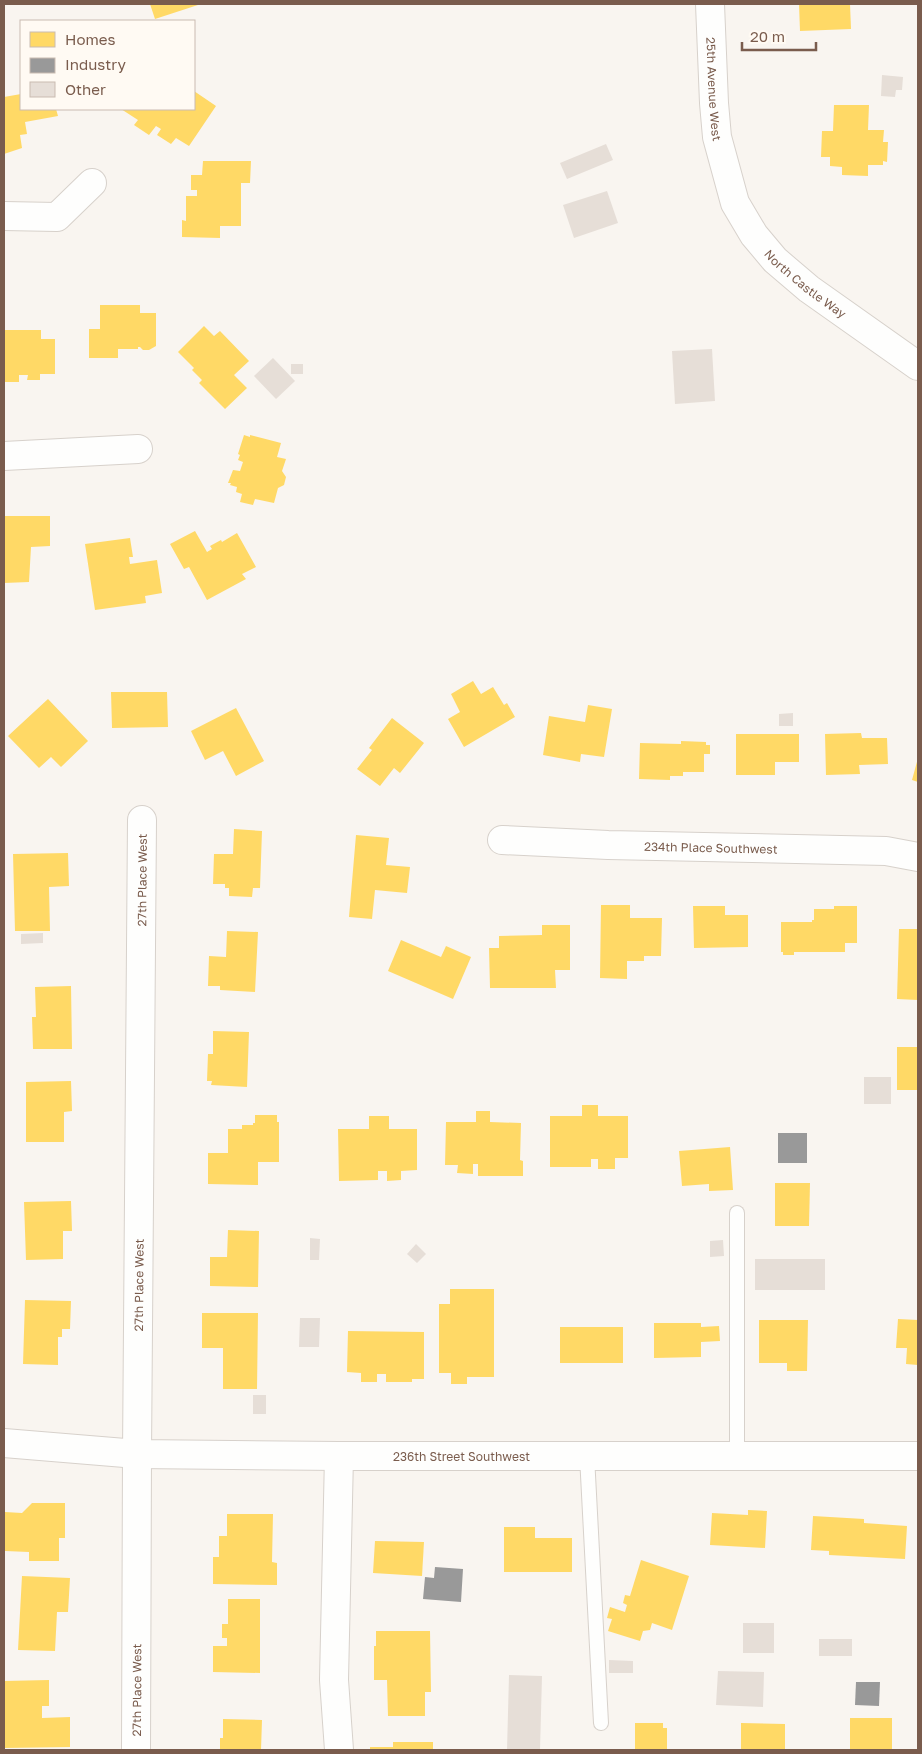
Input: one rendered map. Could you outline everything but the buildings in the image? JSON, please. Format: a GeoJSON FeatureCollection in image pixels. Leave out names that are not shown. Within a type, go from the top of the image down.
{"type":"FeatureCollection","features":[{"type":"Feature","properties":{"kind":"street","name":"25th Avenue West"},"geometry":{"type":"LineString","coordinates":[[710,4],[717,137],[726,174]]}},
{"type":"Feature","properties":{"kind":"street","name":"North Castle Way"},"geometry":{"type":"LineString","coordinates":[[726,174],[735,203],[754,234],[775,260],[809,289],[918,366]]}},
{"type":"Feature","properties":{"kind":"street"},"geometry":{"type":"LineString","coordinates":[[4,216],[57,217],[92,183]]}},
{"type":"Feature","properties":{"kind":"street"},"geometry":{"type":"LineString","coordinates":[[4,456],[138,449]]}},
{"type":"Feature","properties":{"kind":"street","name":"27th Place West"},"geometry":{"type":"LineString","coordinates":[[136,1750],[142,820]]}},
{"type":"Feature","properties":{"kind":"street","name":"234th Place Southwest"},"geometry":{"type":"LineString","coordinates":[[502,840],[886,851],[918,857]]}},
{"type":"Feature","properties":{"kind":"street","name":"236th Street Southwest"},"geometry":{"type":"LineString","coordinates":[[4,1443],[137,1454],[918,1456]]}},
{"type":"Feature","properties":{"kind":"street"},"geometry":{"type":"LineString","coordinates":[[339,1750],[334,1673],[340,1456]]}},
{"type":"Feature","properties":{"kind":"lane"},"geometry":{"type":"LineString","coordinates":[[737,1214],[737,1456]]}},
{"type":"Feature","properties":{"kind":"lane"},"geometry":{"type":"LineString","coordinates":[[587,1456],[601,1723]]}}]}
